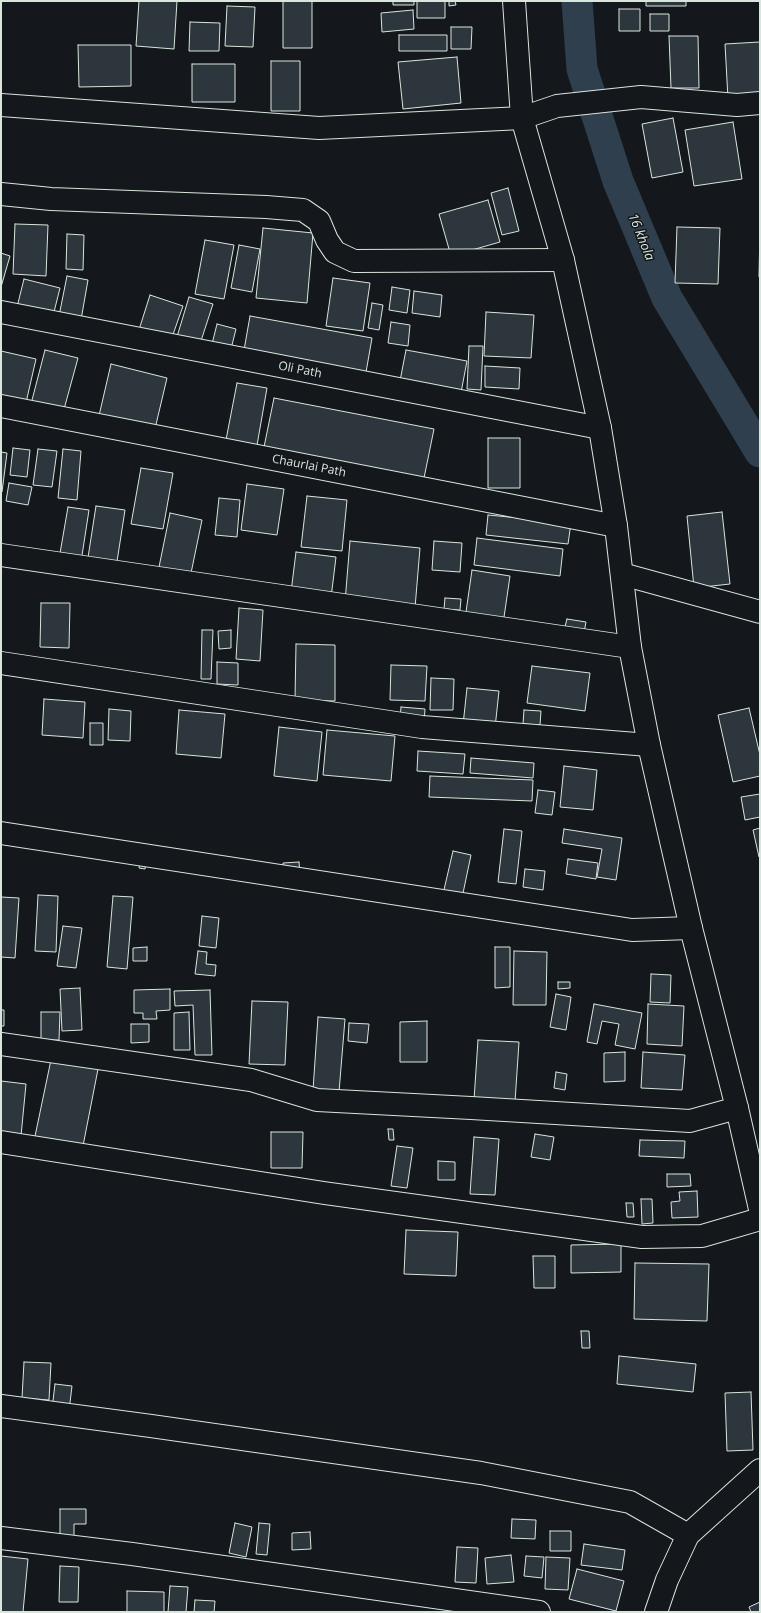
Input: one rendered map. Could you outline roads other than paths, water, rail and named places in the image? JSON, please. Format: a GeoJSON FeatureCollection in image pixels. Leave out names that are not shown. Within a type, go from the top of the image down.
{"type":"FeatureCollection","features":[{"type":"Feature","properties":{"kind":"street"},"geometry":{"type":"LineString","coordinates":[[514,1],[522,118],[563,260],[600,428],[616,526],[630,647],[650,745],[691,928],[758,1197]]}},
{"type":"Feature","properties":{"kind":"street"},"geometry":{"type":"LineString","coordinates":[[1,105],[319,128],[522,118],[557,106],[641,97],[737,105],[760,103]]}},
{"type":"Feature","properties":{"kind":"street"},"geometry":{"type":"LineString","coordinates":[[1,194],[51,199],[266,207],[303,210],[319,221],[327,240],[335,252],[354,261],[563,260]]}},
{"type":"Feature","properties":{"kind":"street","name":"Oli Path"},"geometry":{"type":"LineString","coordinates":[[1,312],[600,428]]}},
{"type":"Feature","properties":{"kind":"street","name":"Chaurlai Path"},"geometry":{"type":"LineString","coordinates":[[1,406],[616,526]]}},
{"type":"Feature","properties":{"kind":"street"},"geometry":{"type":"LineString","coordinates":[[1,554],[630,647]]}},
{"type":"Feature","properties":{"kind":"street"},"geometry":{"type":"LineString","coordinates":[[622,574],[760,612]]}},
{"type":"Feature","properties":{"kind":"street"},"geometry":{"type":"LineString","coordinates":[[1,663],[422,727],[650,745]]}},
{"type":"Feature","properties":{"kind":"street"},"geometry":{"type":"LineString","coordinates":[[1,833],[632,930],[691,928]]}},
{"type":"Feature","properties":{"kind":"street"},"geometry":{"type":"LineString","coordinates":[[1,1044],[251,1080],[316,1100],[690,1121],[737,1108]]}},
{"type":"Feature","properties":{"kind":"street"},"geometry":{"type":"LineString","coordinates":[[1,1142],[324,1193],[642,1237],[702,1236],[760,1219]]}},
{"type":"Feature","properties":{"kind":"street"},"geometry":{"type":"LineString","coordinates":[[1,1406],[482,1473],[630,1502],[688,1536]]}},
{"type":"Feature","properties":{"kind":"street"},"geometry":{"type":"LineString","coordinates":[[656,1612],[667,1580],[688,1536],[760,1470]]}},
{"type":"Feature","properties":{"kind":"street"},"geometry":{"type":"LineString","coordinates":[[1,1538],[132,1554],[539,1612]]}},
{"type":"Feature","properties":{"kind":"waterway","name":"16 khola"},"geometry":{"type":"LineString","coordinates":[[577,1],[582,69],[618,181],[667,298],[760,452]]}}]}
